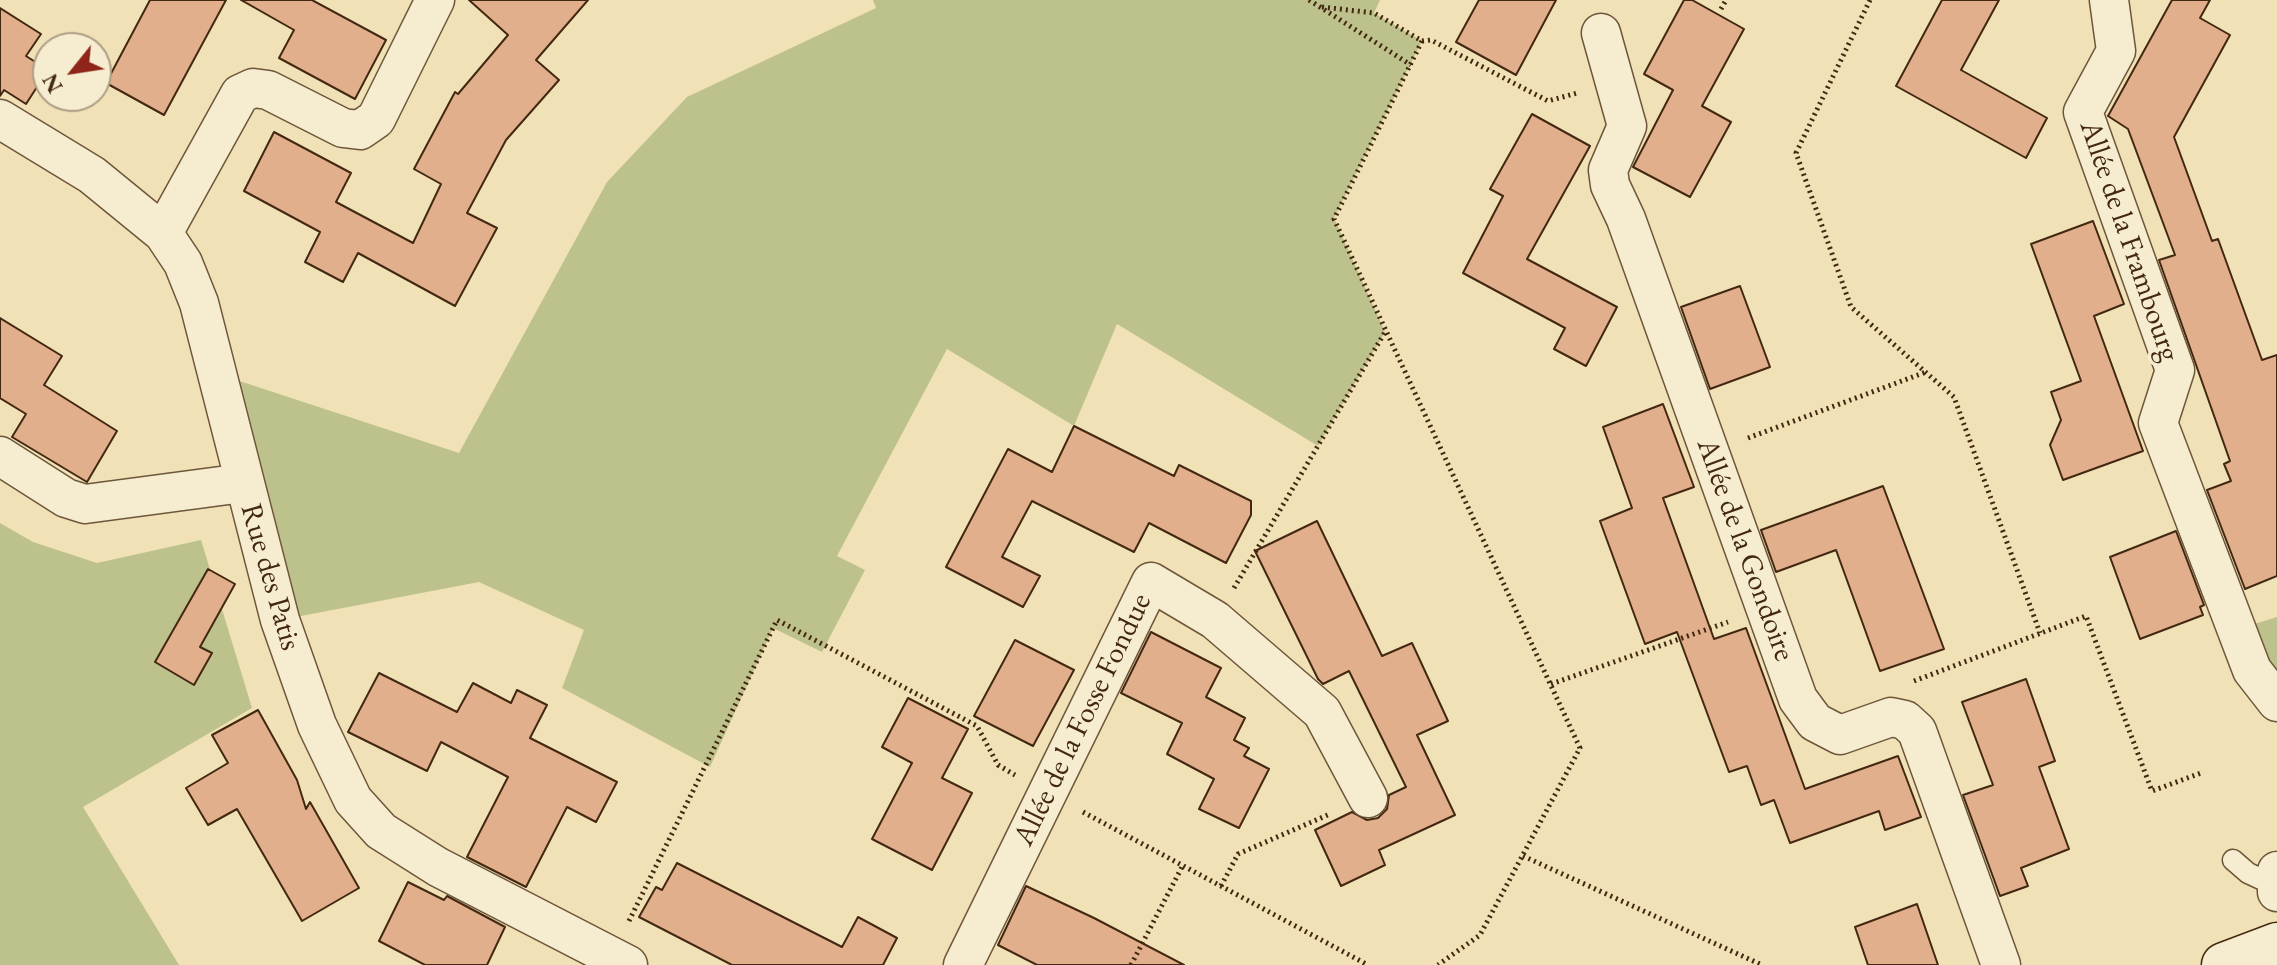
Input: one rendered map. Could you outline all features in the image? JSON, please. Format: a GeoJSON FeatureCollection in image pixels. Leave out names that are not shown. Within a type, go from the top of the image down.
{"type":"FeatureCollection","features":[{"type":"Feature","properties":{"kind":"street"},"geometry":{"type":"LineString","coordinates":[[163,233],[240,94],[253,88],[268,90],[343,128],[360,130],[376,119],[435,0]]}},
{"type":"Feature","properties":{"kind":"street","name":"Allée de la Frambourg"},"geometry":{"type":"LineString","coordinates":[[2109,0],[2116,51],[2083,112],[2175,370],[2158,423],[2252,670],[2277,702]]}},
{"type":"Feature","properties":{"kind":"street","name":"Allée de la Gondoire"},"geometry":{"type":"LineString","coordinates":[[1601,33],[1627,126],[1608,170],[1610,185],[1798,699],[1815,722],[1840,735],[1891,717],[1905,720]]}},
{"type":"Feature","properties":{"kind":"street","name":"Rue des Patis"},"geometry":{"type":"LineString","coordinates":[[0,119],[92,175],[163,233],[183,263],[199,303],[280,620],[317,725],[353,800],[381,831],[438,867],[620,961]]}},
{"type":"Feature","properties":{"kind":"street"},"geometry":{"type":"LineString","coordinates":[[0,456],[66,498],[85,504],[243,483]]}},
{"type":"Feature","properties":{"kind":"street","name":"Allée de la Fosse Fondue"},"geometry":{"type":"LineString","coordinates":[[963,965],[1151,582],[1215,620],[1322,712],[1368,798]]}},
{"type":"Feature","properties":{"kind":"street"},"geometry":{"type":"LineString","coordinates":[[1905,720],[1917,731],[2001,965]]}},
{"type":"Feature","properties":{"kind":"street"},"geometry":{"type":"LineString","coordinates":[[2276,889],[2277,871]]}},
{"type":"Feature","properties":{"kind":"street"},"geometry":{"type":"LineString","coordinates":[[2224,965],[2277,945]]}},
{"type":"Feature","properties":{"kind":"lane"},"geometry":{"type":"LineString","coordinates":[[2233,860],[2276,889]]}},
{"type":"Feature","properties":{"kind":"path"},"geometry":{"type":"LineString","coordinates":[[1309,0],[1411,65]]}},
{"type":"Feature","properties":{"kind":"path"},"geometry":{"type":"LineString","coordinates":[[1721,9],[1726,0]]}},
{"type":"Feature","properties":{"kind":"path"},"geometry":{"type":"LineString","coordinates":[[1870,0],[1796,153],[1851,307],[1954,397],[2040,633]]}},
{"type":"Feature","properties":{"kind":"path"},"geometry":{"type":"LineString","coordinates":[[1322,7],[1374,13],[1422,41],[1431,40],[1548,101],[1614,82]]}},
{"type":"Feature","properties":{"kind":"path"},"geometry":{"type":"LineString","coordinates":[[1422,41],[1334,219],[1580,748],[1480,935],[1438,965]]}},
{"type":"Feature","properties":{"kind":"path"},"geometry":{"type":"LineString","coordinates":[[1215,620],[1385,332]]}},
{"type":"Feature","properties":{"kind":"path"},"geometry":{"type":"LineString","coordinates":[[1710,452],[1926,372]]}},
{"type":"Feature","properties":{"kind":"path"},"geometry":{"type":"LineString","coordinates":[[1551,684],[1766,609]]}},
{"type":"Feature","properties":{"kind":"path"},"geometry":{"type":"LineString","coordinates":[[1905,720],[1913,681],[2086,616],[2152,791],[2201,773]]}},
{"type":"Feature","properties":{"kind":"path"},"geometry":{"type":"LineString","coordinates":[[620,961],[777,620],[977,726],[998,765],[1368,965]]}},
{"type":"Feature","properties":{"kind":"path"},"geometry":{"type":"LineString","coordinates":[[1221,886],[1238,854],[1368,798]]}},
{"type":"Feature","properties":{"kind":"path"},"geometry":{"type":"LineString","coordinates":[[1523,856],[1762,965]]}},
{"type":"Feature","properties":{"kind":"path"},"geometry":{"type":"LineString","coordinates":[[1131,965],[1183,865]]}},
{"type":"Feature","properties":{"kind":"green space"},"geometry":{"type":"Polygon","coordinates":[[[873,0],[1380,0],[1374,13],[1422,41],[1334,218],[1385,332],[1318,446],[1117,324],[1074,426],[947,349],[837,556],[865,570],[822,652],[773,628],[710,767],[562,688],[584,630],[479,582],[280,620],[215,373],[459,453],[607,182],[687,97],[876,8],[873,0]]]}},
{"type":"Feature","properties":{"kind":"green space"},"geometry":{"type":"Polygon","coordinates":[[[0,523],[33,542],[97,563],[201,540],[252,708],[83,807],[179,965],[0,965],[0,523]]]}},
{"type":"Feature","properties":{"kind":"green space"},"geometry":{"type":"Polygon","coordinates":[[[2277,617],[2277,685],[2248,626],[2277,617]]]}},
{"type":"Feature","properties":{"kind":"building"},"geometry":{"type":"Polygon","coordinates":[[[150,0],[226,0],[164,115],[112,86],[112,72],[150,0]]]}},
{"type":"Feature","properties":{"kind":"building"},"geometry":{"type":"Polygon","coordinates":[[[241,0],[312,0],[386,40],[355,99],[279,58],[294,30],[241,0]]]}},
{"type":"Feature","properties":{"kind":"building"},"geometry":{"type":"Polygon","coordinates":[[[469,0],[588,0],[536,60],[559,80],[506,140],[467,213],[497,228],[455,306],[358,253],[343,282],[305,262],[320,232],[244,191],[274,132],[351,173],[336,202],[413,243],[441,184],[414,169],[455,92],[458,94],[508,35],[469,0]]]}},
{"type":"Feature","properties":{"kind":"building"},"geometry":{"type":"Polygon","coordinates":[[[1479,0],[1556,0],[1516,75],[1456,42],[1479,0]]]}},
{"type":"Feature","properties":{"kind":"building"},"geometry":{"type":"Polygon","coordinates":[[[1684,0],[1692,0],[1744,29],[1702,106],[1731,122],[1690,197],[1633,167],[1673,90],[1644,74],[1684,0]]]}},
{"type":"Feature","properties":{"kind":"building"},"geometry":{"type":"Polygon","coordinates":[[[1942,0],[1999,0],[1961,70],[2047,118],[2026,158],[1896,86],[1942,0]]]}},
{"type":"Feature","properties":{"kind":"building"},"geometry":{"type":"Polygon","coordinates":[[[2172,0],[2210,0],[2200,18],[2230,35],[2174,137],[2212,241],[2218,239],[2262,360],[2277,355],[2277,576],[2245,589],[2207,490],[2231,481],[2224,464],[2230,461],[2159,260],[2175,255],[2128,129],[2108,116],[2172,0]]]}},
{"type":"Feature","properties":{"kind":"building"},"geometry":{"type":"Polygon","coordinates":[[[0,8],[38,32],[32,32],[32,47],[26,56],[32,60],[32,95],[26,104],[4,90],[0,96],[0,8]]]}},
{"type":"Feature","properties":{"kind":"building"},"geometry":{"type":"Polygon","coordinates":[[[1532,114],[1590,146],[1527,259],[1617,307],[1586,366],[1554,349],[1565,328],[1463,273],[1503,196],[1490,189],[1532,114]]]}},
{"type":"Feature","properties":{"kind":"building"},"geometry":{"type":"Polygon","coordinates":[[[2093,221],[2124,304],[2094,316],[2143,451],[2063,480],[2050,445],[2061,420],[2051,392],[2081,381],[2031,244],[2093,221]]]}},
{"type":"Feature","properties":{"kind":"building"},"geometry":{"type":"Polygon","coordinates":[[[1740,286],[1770,367],[1710,389],[1681,307],[1740,286]]]}},
{"type":"Feature","properties":{"kind":"building"},"geometry":{"type":"Polygon","coordinates":[[[0,318],[62,356],[44,385],[117,431],[87,482],[12,437],[26,414],[0,398],[0,318]]]}},
{"type":"Feature","properties":{"kind":"building"},"geometry":{"type":"Polygon","coordinates":[[[1663,404],[1694,487],[1663,498],[1714,639],[1746,628],[1805,789],[1898,756],[1921,817],[1885,830],[1879,811],[1790,843],[1774,800],[1761,805],[1747,766],[1729,772],[1677,632],[1645,644],[1600,521],[1632,508],[1603,427],[1663,404]]]}},
{"type":"Feature","properties":{"kind":"building"},"geometry":{"type":"Polygon","coordinates":[[[1074,426],[1174,476],[1179,465],[1251,501],[1251,515],[1226,563],[1149,523],[1134,552],[1032,501],[1002,557],[1040,576],[1023,607],[946,567],[1008,449],[1052,472],[1074,426]]]}},
{"type":"Feature","properties":{"kind":"building"},"geometry":{"type":"Polygon","coordinates":[[[1883,486],[1944,649],[1880,671],[1836,550],[1776,572],[1761,530],[1883,486]]]}},
{"type":"Feature","properties":{"kind":"building"},"geometry":{"type":"Polygon","coordinates":[[[1317,521],[1382,656],[1412,643],[1448,721],[1417,735],[1455,815],[1379,850],[1385,865],[1341,886],[1315,830],[1352,812],[1367,820],[1378,818],[1387,809],[1389,795],[1406,787],[1349,671],[1323,684],[1318,679],[1255,551],[1317,521]]]}},
{"type":"Feature","properties":{"kind":"building"},"geometry":{"type":"Polygon","coordinates":[[[2176,531],[2204,605],[2200,607],[2203,615],[2140,639],[2110,557],[2176,531]]]}},
{"type":"Feature","properties":{"kind":"building"},"geometry":{"type":"Polygon","coordinates":[[[208,569],[235,584],[200,647],[212,653],[194,685],[155,662],[208,569]]]}},
{"type":"Feature","properties":{"kind":"building"},"geometry":{"type":"Polygon","coordinates":[[[1151,632],[1221,668],[1206,697],[1245,718],[1234,740],[1249,748],[1244,756],[1269,769],[1239,828],[1199,809],[1214,779],[1167,754],[1182,723],[1121,693],[1151,632]]]}},
{"type":"Feature","properties":{"kind":"building"},"geometry":{"type":"Polygon","coordinates":[[[1015,640],[1074,670],[1033,746],[974,716],[1015,640]]]}},
{"type":"Feature","properties":{"kind":"building"},"geometry":{"type":"Polygon","coordinates":[[[379,673],[457,712],[473,683],[511,703],[517,690],[547,705],[530,738],[617,782],[596,822],[567,807],[526,887],[467,857],[508,777],[441,742],[427,771],[348,732],[379,673]]]}},
{"type":"Feature","properties":{"kind":"building"},"geometry":{"type":"Polygon","coordinates":[[[2026,679],[2055,761],[2039,767],[2069,849],[2021,868],[2028,886],[2000,896],[1963,795],[1993,785],[1962,702],[2026,679]]]}},
{"type":"Feature","properties":{"kind":"building"},"geometry":{"type":"Polygon","coordinates":[[[908,698],[968,729],[942,778],[972,793],[932,870],[872,839],[912,763],[882,747],[908,698]]]}},
{"type":"Feature","properties":{"kind":"building"},"geometry":{"type":"Polygon","coordinates":[[[258,710],[297,780],[306,809],[310,802],[359,888],[302,921],[237,809],[208,825],[186,788],[228,763],[212,735],[258,710]]]}},
{"type":"Feature","properties":{"kind":"building"},"geometry":{"type":"Polygon","coordinates":[[[677,863],[842,947],[858,917],[897,938],[883,965],[732,965],[639,917],[656,887],[662,890],[677,863]]]}},
{"type":"Feature","properties":{"kind":"building"},"geometry":{"type":"Polygon","coordinates":[[[408,882],[444,900],[447,896],[505,927],[487,965],[425,965],[379,941],[408,882]]]}},
{"type":"Feature","properties":{"kind":"building"},"geometry":{"type":"Polygon","coordinates":[[[1026,886],[1184,965],[1037,965],[998,945],[1026,886]]]}},
{"type":"Feature","properties":{"kind":"building"},"geometry":{"type":"Polygon","coordinates":[[[1917,904],[1938,965],[1868,965],[1855,927],[1917,904]]]}}]}
